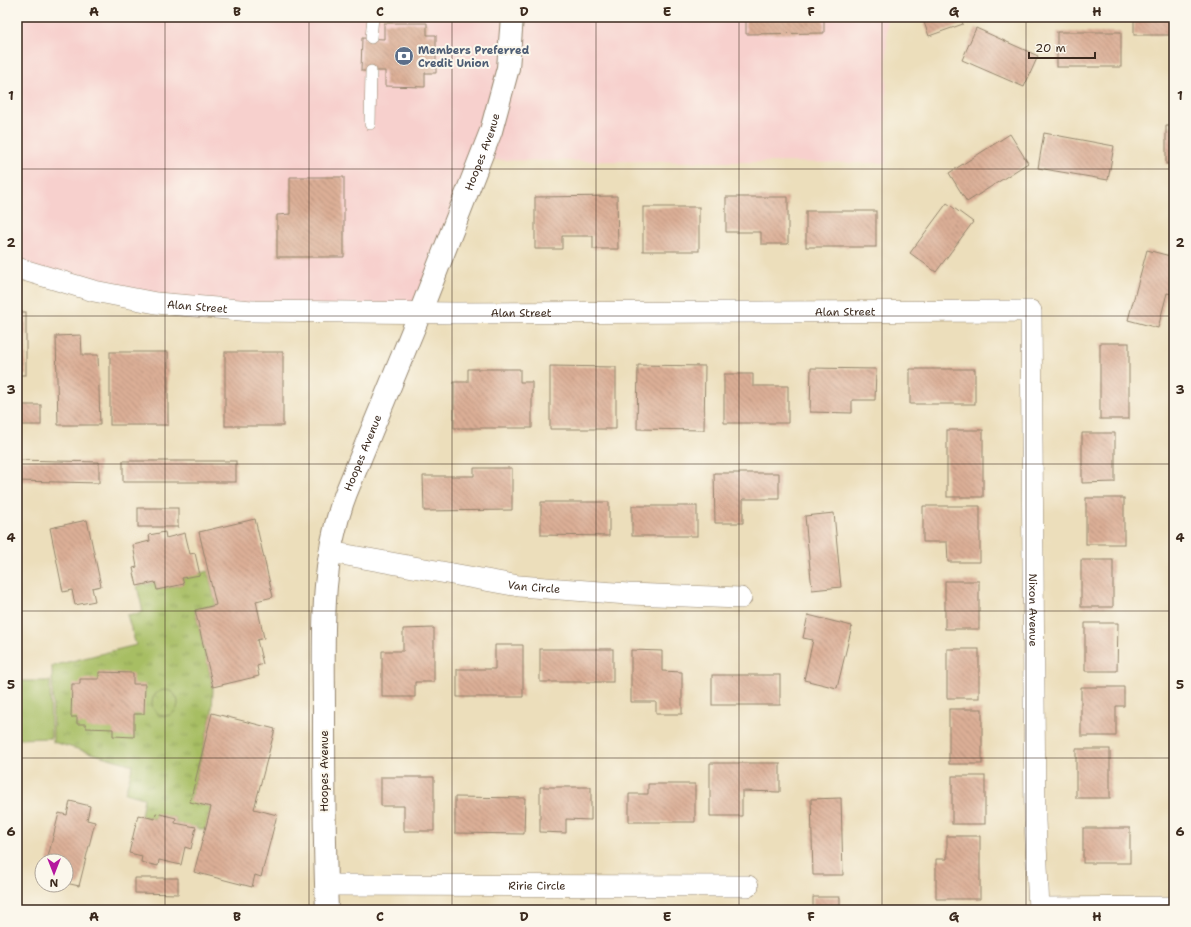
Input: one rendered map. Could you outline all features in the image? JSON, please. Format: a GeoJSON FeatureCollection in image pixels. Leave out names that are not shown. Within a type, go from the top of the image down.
{"type":"FeatureCollection","features":[{"type":"Feature","properties":{"kind":"street","name":"Hoopes Avenue"},"geometry":{"type":"LineString","coordinates":[[326,910],[324,605],[330,552],[340,509],[420,313],[491,131],[508,68],[512,17]]}},
{"type":"Feature","properties":{"kind":"street","name":"Alan Street"},"geometry":{"type":"LineString","coordinates":[[17,268],[94,291],[156,303],[252,311],[420,313],[1031,311]]}},
{"type":"Feature","properties":{"kind":"street","name":"Nixon Avenue"},"geometry":{"type":"LineString","coordinates":[[1031,311],[1035,821],[1039,909]]}},
{"type":"Feature","properties":{"kind":"street","name":"Van Circle"},"geometry":{"type":"LineString","coordinates":[[330,552],[519,586],[628,594],[741,598]]}},
{"type":"Feature","properties":{"kind":"street","name":"Ririe Circle"},"geometry":{"type":"LineString","coordinates":[[326,885],[748,886]]}},
{"type":"Feature","properties":{"kind":"street"},"geometry":{"type":"LineString","coordinates":[[1039,909],[1174,907]]}},
{"type":"Feature","properties":{"kind":"lane"},"geometry":{"type":"LineString","coordinates":[[371,38],[373,17]]}},
{"type":"Feature","properties":{"kind":"lane"},"geometry":{"type":"LineString","coordinates":[[370,124],[371,71]]}},
{"type":"Feature","properties":{"kind":"shaded area"},"geometry":{"type":"Polygon","coordinates":[[[17,17],[887,17],[886,163],[480,160],[420,313],[252,311],[17,268],[17,17]]]}},
{"type":"Feature","properties":{"kind":"green space"},"geometry":{"type":"Polygon","coordinates":[[[208,571],[216,605],[195,610],[213,687],[212,713],[190,801],[211,807],[205,830],[175,823],[176,818],[156,814],[155,819],[141,816],[144,798],[125,793],[133,765],[53,742],[52,666],[136,645],[127,615],[143,612],[137,586],[155,582],[157,590],[183,584],[182,578],[208,571]]]}},
{"type":"Feature","properties":{"kind":"green space"},"geometry":{"type":"Polygon","coordinates":[[[17,681],[50,681],[51,738],[17,739],[17,681]]]}},
{"type":"Feature","properties":{"kind":"green space"},"geometry":{"type":"Polygon","coordinates":[[[165,690],[174,694],[178,703],[174,712],[165,716],[156,712],[152,703],[156,694],[165,690]]]}},
{"type":"Feature","properties":{"kind":"building"},"geometry":{"type":"Polygon","coordinates":[[[746,17],[824,17],[824,33],[746,34],[746,17]]]}},
{"type":"Feature","properties":{"kind":"building"},"geometry":{"type":"Polygon","coordinates":[[[922,17],[960,17],[963,24],[929,36],[922,17]]]}},
{"type":"Feature","properties":{"kind":"building"},"geometry":{"type":"Polygon","coordinates":[[[1134,17],[1174,17],[1174,35],[1134,35],[1134,17]]]}},
{"type":"Feature","properties":{"kind":"building"},"geometry":{"type":"Polygon","coordinates":[[[384,23],[427,23],[427,35],[436,35],[436,73],[425,73],[425,87],[385,86],[385,71],[361,71],[362,38],[384,39],[384,23]]]}},
{"type":"Feature","properties":{"kind":"building"},"geometry":{"type":"Polygon","coordinates":[[[976,28],[1038,56],[1024,87],[962,60],[976,28]]]}},
{"type":"Feature","properties":{"kind":"building"},"geometry":{"type":"Polygon","coordinates":[[[1057,32],[1121,32],[1121,67],[1057,67],[1057,32]]]}},
{"type":"Feature","properties":{"kind":"building"},"geometry":{"type":"Polygon","coordinates":[[[1166,126],[1174,126],[1174,164],[1166,164],[1166,126]]]}},
{"type":"Feature","properties":{"kind":"building"},"geometry":{"type":"Polygon","coordinates":[[[1044,133],[1114,146],[1108,180],[1038,168],[1044,133]]]}},
{"type":"Feature","properties":{"kind":"building"},"geometry":{"type":"Polygon","coordinates":[[[1010,134],[1028,163],[967,202],[949,173],[1010,134]]]}},
{"type":"Feature","properties":{"kind":"building"},"geometry":{"type":"Polygon","coordinates":[[[17,143],[21,143],[21,163],[17,163],[17,143]]]}},
{"type":"Feature","properties":{"kind":"building"},"geometry":{"type":"Polygon","coordinates":[[[290,177],[344,177],[344,257],[277,257],[277,215],[290,214],[290,177]]]}},
{"type":"Feature","properties":{"kind":"building"},"geometry":{"type":"Polygon","coordinates":[[[617,196],[618,249],[593,249],[593,236],[562,236],[562,249],[535,249],[535,197],[617,196]]]}},
{"type":"Feature","properties":{"kind":"building"},"geometry":{"type":"Polygon","coordinates":[[[726,197],[788,197],[788,244],[761,244],[761,232],[726,232],[726,197]]]}},
{"type":"Feature","properties":{"kind":"building"},"geometry":{"type":"Polygon","coordinates":[[[947,203],[973,222],[936,272],[910,253],[947,203]]]}},
{"type":"Feature","properties":{"kind":"building"},"geometry":{"type":"Polygon","coordinates":[[[643,207],[699,207],[699,251],[643,251],[643,207]]]}},
{"type":"Feature","properties":{"kind":"building"},"geometry":{"type":"Polygon","coordinates":[[[806,211],[876,211],[876,247],[806,247],[806,211]]]}},
{"type":"Feature","properties":{"kind":"building"},"geometry":{"type":"Polygon","coordinates":[[[1147,250],[1174,257],[1174,286],[1172,294],[1167,293],[1158,328],[1128,320],[1147,250]]]}},
{"type":"Feature","properties":{"kind":"building"},"geometry":{"type":"Polygon","coordinates":[[[17,312],[26,312],[26,375],[17,375],[17,312]]]}},
{"type":"Feature","properties":{"kind":"building"},"geometry":{"type":"Polygon","coordinates":[[[81,335],[82,355],[98,355],[100,425],[58,425],[56,336],[81,335]]]}},
{"type":"Feature","properties":{"kind":"building"},"geometry":{"type":"Polygon","coordinates":[[[1100,343],[1129,343],[1129,419],[1100,419],[1100,343]]]}},
{"type":"Feature","properties":{"kind":"building"},"geometry":{"type":"Polygon","coordinates":[[[110,352],[168,352],[168,425],[110,425],[110,352]]]}},
{"type":"Feature","properties":{"kind":"building"},"geometry":{"type":"Polygon","coordinates":[[[225,352],[283,352],[283,426],[225,426],[225,352]]]}},
{"type":"Feature","properties":{"kind":"building"},"geometry":{"type":"Polygon","coordinates":[[[638,365],[705,366],[704,430],[637,429],[638,365]]]}},
{"type":"Feature","properties":{"kind":"building"},"geometry":{"type":"Polygon","coordinates":[[[550,366],[616,367],[616,429],[550,429],[550,366]]]}},
{"type":"Feature","properties":{"kind":"building"},"geometry":{"type":"Polygon","coordinates":[[[811,368],[876,369],[875,400],[852,400],[852,413],[810,412],[811,368]]]}},
{"type":"Feature","properties":{"kind":"building"},"geometry":{"type":"Polygon","coordinates":[[[468,369],[520,369],[520,382],[532,382],[532,428],[454,428],[454,382],[468,382],[468,369]]]}},
{"type":"Feature","properties":{"kind":"building"},"geometry":{"type":"Polygon","coordinates":[[[910,369],[975,369],[975,404],[910,404],[910,369]]]}},
{"type":"Feature","properties":{"kind":"building"},"geometry":{"type":"Polygon","coordinates":[[[724,374],[753,374],[753,386],[788,386],[788,423],[724,423],[724,374]]]}},
{"type":"Feature","properties":{"kind":"building"},"geometry":{"type":"Polygon","coordinates":[[[17,405],[41,405],[41,425],[17,425],[17,405]]]}},
{"type":"Feature","properties":{"kind":"building"},"geometry":{"type":"Polygon","coordinates":[[[947,430],[983,430],[983,497],[947,497],[947,430]]]}},
{"type":"Feature","properties":{"kind":"building"},"geometry":{"type":"Polygon","coordinates":[[[1082,433],[1115,433],[1115,482],[1082,483],[1082,433]]]}},
{"type":"Feature","properties":{"kind":"building"},"geometry":{"type":"Polygon","coordinates":[[[17,460],[99,462],[99,483],[17,481],[17,460]]]}},
{"type":"Feature","properties":{"kind":"building"},"geometry":{"type":"Polygon","coordinates":[[[123,461],[236,461],[236,482],[123,482],[123,461]]]}},
{"type":"Feature","properties":{"kind":"building"},"geometry":{"type":"Polygon","coordinates":[[[474,468],[512,468],[512,510],[424,511],[423,476],[474,476],[474,468]]]}},
{"type":"Feature","properties":{"kind":"building"},"geometry":{"type":"Polygon","coordinates":[[[714,473],[779,473],[779,499],[743,499],[743,523],[715,523],[714,473]]]}},
{"type":"Feature","properties":{"kind":"building"},"geometry":{"type":"Polygon","coordinates":[[[1086,498],[1124,498],[1124,544],[1086,544],[1086,498]]]}},
{"type":"Feature","properties":{"kind":"building"},"geometry":{"type":"Polygon","coordinates":[[[541,502],[609,502],[609,536],[541,535],[541,502]]]}},
{"type":"Feature","properties":{"kind":"building"},"geometry":{"type":"Polygon","coordinates":[[[632,506],[697,506],[697,536],[632,536],[632,506]]]}},
{"type":"Feature","properties":{"kind":"building"},"geometry":{"type":"Polygon","coordinates":[[[923,506],[980,506],[980,562],[948,562],[947,542],[923,542],[923,506]]]}},
{"type":"Feature","properties":{"kind":"building"},"geometry":{"type":"Polygon","coordinates":[[[138,508],[178,508],[178,527],[138,527],[138,508]]]}},
{"type":"Feature","properties":{"kind":"building"},"geometry":{"type":"Polygon","coordinates":[[[834,513],[841,587],[812,590],[805,516],[834,513]]]}},
{"type":"Feature","properties":{"kind":"building"},"geometry":{"type":"Polygon","coordinates":[[[255,519],[273,597],[256,601],[264,638],[257,640],[263,664],[257,666],[259,676],[213,687],[195,610],[216,605],[199,532],[255,519]]]}},
{"type":"Feature","properties":{"kind":"building"},"geometry":{"type":"Polygon","coordinates":[[[87,520],[101,586],[92,588],[95,601],[75,605],[72,590],[63,592],[50,528],[87,520]]]}},
{"type":"Feature","properties":{"kind":"building"},"geometry":{"type":"Polygon","coordinates":[[[165,532],[166,538],[185,533],[190,554],[195,553],[200,575],[182,578],[184,584],[157,590],[155,582],[137,586],[133,568],[137,567],[133,545],[150,541],[149,535],[165,532]]]}},
{"type":"Feature","properties":{"kind":"building"},"geometry":{"type":"Polygon","coordinates":[[[1081,560],[1113,560],[1113,607],[1081,607],[1081,560]]]}},
{"type":"Feature","properties":{"kind":"building"},"geometry":{"type":"Polygon","coordinates":[[[945,581],[979,581],[979,629],[945,629],[945,581]]]}},
{"type":"Feature","properties":{"kind":"building"},"geometry":{"type":"Polygon","coordinates":[[[808,615],[852,626],[837,688],[804,680],[813,640],[803,638],[808,615]]]}},
{"type":"Feature","properties":{"kind":"building"},"geometry":{"type":"Polygon","coordinates":[[[1085,623],[1118,623],[1117,671],[1085,671],[1085,623]]]}},
{"type":"Feature","properties":{"kind":"building"},"geometry":{"type":"Polygon","coordinates":[[[434,628],[434,682],[415,682],[415,697],[382,697],[382,651],[403,651],[403,629],[434,628]]]}},
{"type":"Feature","properties":{"kind":"building"},"geometry":{"type":"Polygon","coordinates":[[[495,645],[523,645],[523,697],[457,697],[457,669],[495,669],[495,645]]]}},
{"type":"Feature","properties":{"kind":"building"},"geometry":{"type":"Polygon","coordinates":[[[540,649],[613,649],[613,682],[540,682],[540,649]]]}},
{"type":"Feature","properties":{"kind":"building"},"geometry":{"type":"Polygon","coordinates":[[[947,649],[979,649],[979,698],[947,698],[947,649]]]}},
{"type":"Feature","properties":{"kind":"building"},"geometry":{"type":"Polygon","coordinates":[[[631,650],[662,651],[662,671],[682,672],[682,714],[656,714],[656,702],[631,702],[631,650]]]}},
{"type":"Feature","properties":{"kind":"building"},"geometry":{"type":"Polygon","coordinates":[[[99,672],[133,673],[133,684],[145,684],[144,714],[134,714],[134,737],[113,736],[113,729],[86,728],[86,724],[77,724],[77,717],[71,717],[72,684],[80,684],[80,679],[99,679],[99,672]]]}},
{"type":"Feature","properties":{"kind":"building"},"geometry":{"type":"Polygon","coordinates":[[[712,675],[780,675],[780,705],[712,705],[712,675]]]}},
{"type":"Feature","properties":{"kind":"building"},"geometry":{"type":"Polygon","coordinates":[[[1081,687],[1124,687],[1124,706],[1116,706],[1116,736],[1081,736],[1081,687]]]}},
{"type":"Feature","properties":{"kind":"building"},"geometry":{"type":"Polygon","coordinates":[[[949,709],[982,709],[982,764],[949,764],[949,709]]]}},
{"type":"Feature","properties":{"kind":"building"},"geometry":{"type":"Polygon","coordinates":[[[212,713],[275,729],[254,809],[277,815],[261,877],[255,875],[252,887],[194,872],[211,807],[190,802],[212,713]]]}},
{"type":"Feature","properties":{"kind":"building"},"geometry":{"type":"Polygon","coordinates":[[[1076,749],[1110,749],[1110,798],[1076,798],[1076,749]]]}},
{"type":"Feature","properties":{"kind":"building"},"geometry":{"type":"Polygon","coordinates":[[[710,763],[780,763],[780,792],[742,791],[742,816],[710,816],[710,763]]]}},
{"type":"Feature","properties":{"kind":"building"},"geometry":{"type":"Polygon","coordinates":[[[952,776],[985,776],[985,824],[952,824],[952,776]]]}},
{"type":"Feature","properties":{"kind":"building"},"geometry":{"type":"Polygon","coordinates":[[[381,777],[434,777],[434,831],[404,831],[404,806],[381,806],[381,777]]]}},
{"type":"Feature","properties":{"kind":"building"},"geometry":{"type":"Polygon","coordinates":[[[648,784],[695,784],[695,822],[629,822],[629,794],[648,794],[648,784]]]}},
{"type":"Feature","properties":{"kind":"building"},"geometry":{"type":"Polygon","coordinates":[[[540,787],[591,787],[591,820],[566,819],[566,833],[540,832],[540,787]]]}},
{"type":"Feature","properties":{"kind":"building"},"geometry":{"type":"Polygon","coordinates":[[[455,797],[525,798],[524,834],[455,833],[455,797]]]}},
{"type":"Feature","properties":{"kind":"building"},"geometry":{"type":"Polygon","coordinates":[[[841,798],[843,875],[813,875],[811,799],[841,798]]]}},
{"type":"Feature","properties":{"kind":"building"},"geometry":{"type":"Polygon","coordinates":[[[70,801],[90,806],[87,820],[95,822],[79,886],[74,885],[74,853],[49,853],[59,813],[67,815],[70,801]]]}},
{"type":"Feature","properties":{"kind":"building"},"geometry":{"type":"Polygon","coordinates":[[[156,813],[176,818],[175,823],[196,827],[191,849],[185,847],[181,865],[159,860],[158,866],[141,862],[142,856],[129,853],[138,815],[155,819],[156,813]]]}},
{"type":"Feature","properties":{"kind":"building"},"geometry":{"type":"Polygon","coordinates":[[[1083,828],[1130,828],[1130,863],[1083,863],[1083,828]]]}},
{"type":"Feature","properties":{"kind":"building"},"geometry":{"type":"Polygon","coordinates":[[[947,836],[980,836],[980,899],[936,899],[936,859],[947,859],[947,836]]]}},
{"type":"Feature","properties":{"kind":"building"},"geometry":{"type":"Polygon","coordinates":[[[135,878],[178,878],[178,894],[135,893],[135,878]]]}},
{"type":"Feature","properties":{"kind":"building"},"geometry":{"type":"Polygon","coordinates":[[[813,897],[840,897],[840,910],[813,910],[813,897]]]}},
{"type":"Feature","properties":{"kind":"place","name":"Members Preferred Credit Union"},"geometry":{"type":"Point","coordinates":[404,56]}}]}
